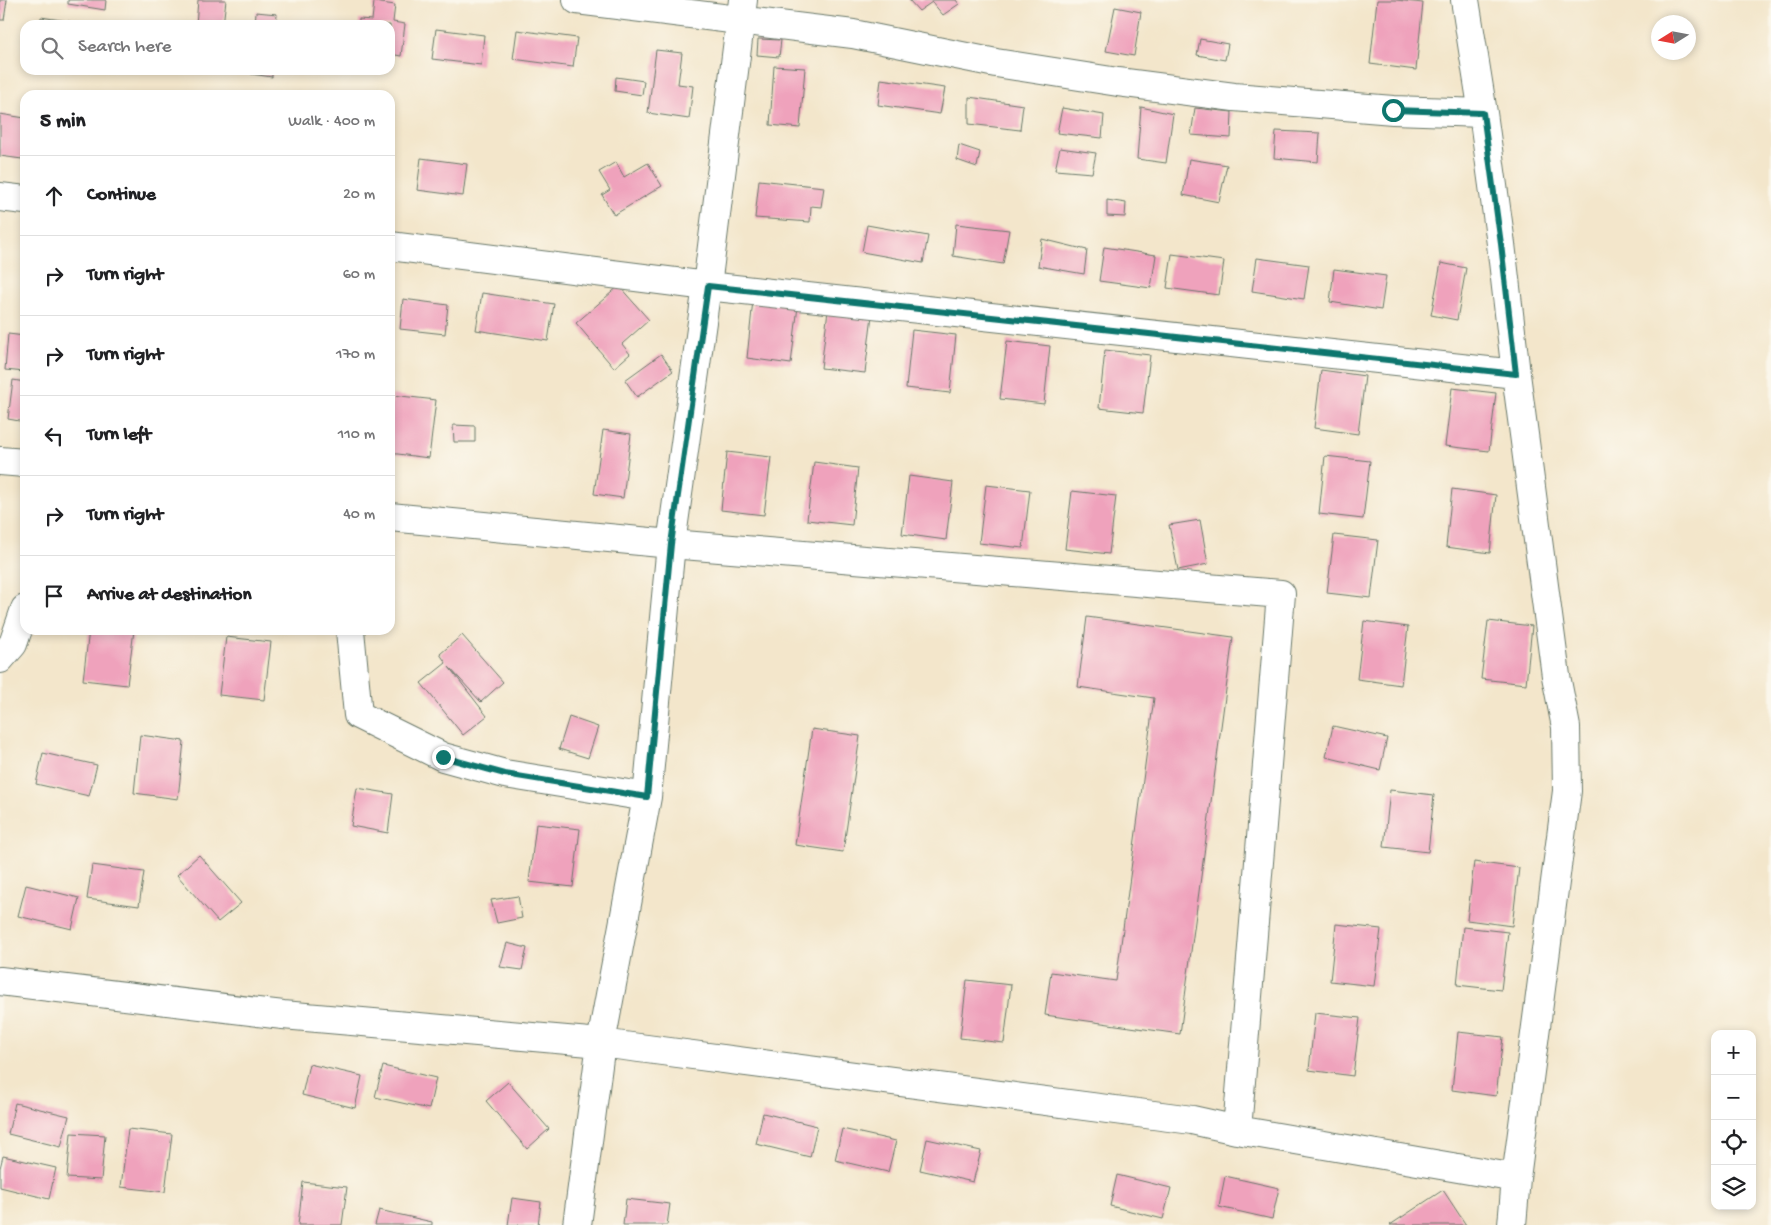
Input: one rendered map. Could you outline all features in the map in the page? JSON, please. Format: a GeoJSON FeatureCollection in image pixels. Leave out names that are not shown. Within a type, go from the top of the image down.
{"type":"FeatureCollection","features":[{"type":"Feature","properties":{"kind":"street"},"geometry":{"type":"LineString","coordinates":[[578,0],[742,10],[996,63],[1118,82],[1234,97],[1393,110],[1483,113]]}},
{"type":"Feature","properties":{"kind":"street"},"geometry":{"type":"LineString","coordinates":[[1465,0],[1501,244],[1516,374],[1556,676],[1566,727],[1567,791],[1516,1178],[1512,1225]]}},
{"type":"Feature","properties":{"kind":"street"},"geometry":{"type":"LineString","coordinates":[[577,1225],[601,1042],[647,797],[671,544],[708,286],[742,10]]}},
{"type":"Feature","properties":{"kind":"street"},"geometry":{"type":"LineString","coordinates":[[0,197],[20,199]]}},
{"type":"Feature","properties":{"kind":"street"},"geometry":{"type":"LineString","coordinates":[[395,247],[708,286],[1516,374]]}},
{"type":"Feature","properties":{"kind":"street"},"geometry":{"type":"LineString","coordinates":[[0,461],[20,463]]}},
{"type":"Feature","properties":{"kind":"street"},"geometry":{"type":"LineString","coordinates":[[395,517],[671,544],[1281,594],[1237,1130]]}},
{"type":"Feature","properties":{"kind":"street"},"geometry":{"type":"LineString","coordinates":[[0,659],[13,644],[20,624]]}},
{"type":"Feature","properties":{"kind":"street"},"geometry":{"type":"LineString","coordinates":[[350,635],[358,715],[443,757],[505,774],[647,797]]}},
{"type":"Feature","properties":{"kind":"street"},"geometry":{"type":"LineString","coordinates":[[0,981],[283,1015],[601,1042],[1192,1120],[1237,1130],[1516,1178]]}},
{"type":"Feature","properties":{"kind":"building"},"geometry":{"type":"Polygon","coordinates":[[[0,0],[7,0],[4,20],[0,20],[0,0]]]}},
{"type":"Feature","properties":{"kind":"building"},"geometry":{"type":"Polygon","coordinates":[[[68,0],[106,0],[105,10],[68,4],[68,0]]]}},
{"type":"Feature","properties":{"kind":"building"},"geometry":{"type":"Polygon","coordinates":[[[198,0],[226,0],[224,20],[196,20],[198,0]]]}},
{"type":"Feature","properties":{"kind":"building"},"geometry":{"type":"Polygon","coordinates":[[[909,0],[956,0],[959,4],[943,15],[932,2],[919,11],[909,0]]]}},
{"type":"Feature","properties":{"kind":"building"},"geometry":{"type":"Polygon","coordinates":[[[1377,0],[1423,3],[1416,70],[1370,64],[1377,0]]]}},
{"type":"Feature","properties":{"kind":"building"},"geometry":{"type":"Polygon","coordinates":[[[374,2],[395,5],[393,20],[372,20],[374,2]]]}},
{"type":"Feature","properties":{"kind":"building"},"geometry":{"type":"Polygon","coordinates":[[[1115,7],[1141,12],[1134,56],[1106,51],[1115,7]]]}},
{"type":"Feature","properties":{"kind":"building"},"geometry":{"type":"Polygon","coordinates":[[[256,12],[277,14],[276,20],[255,20],[256,12]]]}},
{"type":"Feature","properties":{"kind":"building"},"geometry":{"type":"Polygon","coordinates":[[[41,17],[61,20],[41,20],[41,17]]]}},
{"type":"Feature","properties":{"kind":"building"},"geometry":{"type":"Polygon","coordinates":[[[395,22],[405,24],[401,56],[395,55],[395,22]]]}},
{"type":"Feature","properties":{"kind":"building"},"geometry":{"type":"Polygon","coordinates":[[[436,29],[484,35],[481,65],[432,59],[436,29]]]}},
{"type":"Feature","properties":{"kind":"building"},"geometry":{"type":"Polygon","coordinates":[[[517,30],[577,38],[573,67],[513,59],[517,30]]]}},
{"type":"Feature","properties":{"kind":"building"},"geometry":{"type":"Polygon","coordinates":[[[758,39],[781,40],[779,57],[757,55],[758,39]]]}},
{"type":"Feature","properties":{"kind":"building"},"geometry":{"type":"Polygon","coordinates":[[[1200,39],[1228,44],[1225,60],[1197,55],[1200,39]]]}},
{"type":"Feature","properties":{"kind":"building"},"geometry":{"type":"Polygon","coordinates":[[[656,50],[682,53],[678,84],[693,86],[689,119],[648,113],[656,50]]]}},
{"type":"Feature","properties":{"kind":"building"},"geometry":{"type":"Polygon","coordinates":[[[774,66],[805,68],[800,128],[770,125],[774,66]]]}},
{"type":"Feature","properties":{"kind":"building"},"geometry":{"type":"Polygon","coordinates":[[[616,77],[644,81],[642,95],[615,91],[616,77]]]}},
{"type":"Feature","properties":{"kind":"building"},"geometry":{"type":"Polygon","coordinates":[[[881,79],[945,88],[940,114],[878,105],[881,79]]]}},
{"type":"Feature","properties":{"kind":"building"},"geometry":{"type":"Polygon","coordinates":[[[969,97],[1023,105],[1020,130],[969,124],[969,97]]]}},
{"type":"Feature","properties":{"kind":"building"},"geometry":{"type":"Polygon","coordinates":[[[1141,107],[1173,114],[1166,163],[1137,159],[1141,107]]]}},
{"type":"Feature","properties":{"kind":"building"},"geometry":{"type":"Polygon","coordinates":[[[1062,108],[1104,115],[1102,138],[1057,133],[1062,108]]]}},
{"type":"Feature","properties":{"kind":"building"},"geometry":{"type":"Polygon","coordinates":[[[1195,108],[1232,112],[1231,138],[1191,135],[1195,108]]]}},
{"type":"Feature","properties":{"kind":"building"},"geometry":{"type":"Polygon","coordinates":[[[0,114],[20,117],[20,159],[0,156],[0,114]]]}},
{"type":"Feature","properties":{"kind":"building"},"geometry":{"type":"Polygon","coordinates":[[[1276,131],[1320,133],[1318,162],[1274,158],[1276,131]]]}},
{"type":"Feature","properties":{"kind":"building"},"geometry":{"type":"Polygon","coordinates":[[[959,145],[980,152],[977,167],[957,160],[959,145]]]}},
{"type":"Feature","properties":{"kind":"building"},"geometry":{"type":"Polygon","coordinates":[[[1060,148],[1096,153],[1092,173],[1055,170],[1060,148]]]}},
{"type":"Feature","properties":{"kind":"building"},"geometry":{"type":"Polygon","coordinates":[[[421,158],[467,164],[463,196],[417,190],[421,158]]]}},
{"type":"Feature","properties":{"kind":"building"},"geometry":{"type":"Polygon","coordinates":[[[1189,159],[1227,165],[1219,202],[1183,195],[1189,159]]]}},
{"type":"Feature","properties":{"kind":"building"},"geometry":{"type":"Polygon","coordinates":[[[616,162],[624,177],[648,163],[662,186],[614,215],[602,195],[610,190],[599,172],[616,162]]]}},
{"type":"Feature","properties":{"kind":"building"},"geometry":{"type":"Polygon","coordinates":[[[759,180],[824,187],[821,207],[811,206],[810,222],[755,218],[759,180]]]}},
{"type":"Feature","properties":{"kind":"building"},"geometry":{"type":"Polygon","coordinates":[[[1107,200],[1126,203],[1125,217],[1107,216],[1107,200]]]}},
{"type":"Feature","properties":{"kind":"building"},"geometry":{"type":"Polygon","coordinates":[[[956,224],[1009,230],[1003,264],[953,256],[956,224]]]}},
{"type":"Feature","properties":{"kind":"building"},"geometry":{"type":"Polygon","coordinates":[[[867,225],[928,236],[923,263],[862,252],[867,225]]]}},
{"type":"Feature","properties":{"kind":"building"},"geometry":{"type":"Polygon","coordinates":[[[1042,239],[1087,250],[1084,274],[1038,266],[1042,239]]]}},
{"type":"Feature","properties":{"kind":"building"},"geometry":{"type":"Polygon","coordinates":[[[1104,247],[1156,255],[1151,288],[1099,281],[1104,247]]]}},
{"type":"Feature","properties":{"kind":"building"},"geometry":{"type":"Polygon","coordinates":[[[1172,254],[1224,261],[1219,295],[1167,288],[1172,254]]]}},
{"type":"Feature","properties":{"kind":"building"},"geometry":{"type":"Polygon","coordinates":[[[1257,258],[1309,265],[1304,299],[1252,291],[1257,258]]]}},
{"type":"Feature","properties":{"kind":"building"},"geometry":{"type":"Polygon","coordinates":[[[1441,263],[1466,268],[1457,320],[1431,315],[1441,263]]]}},
{"type":"Feature","properties":{"kind":"building"},"geometry":{"type":"Polygon","coordinates":[[[1334,269],[1386,276],[1381,310],[1330,302],[1334,269]]]}},
{"type":"Feature","properties":{"kind":"building"},"geometry":{"type":"Polygon","coordinates":[[[619,286],[649,320],[622,344],[630,354],[614,368],[576,323],[619,286]]]}},
{"type":"Feature","properties":{"kind":"building"},"geometry":{"type":"Polygon","coordinates":[[[482,293],[554,304],[548,341],[476,330],[482,293]]]}},
{"type":"Feature","properties":{"kind":"building"},"geometry":{"type":"Polygon","coordinates":[[[403,299],[448,305],[445,334],[400,329],[403,299]]]}},
{"type":"Feature","properties":{"kind":"building"},"geometry":{"type":"Polygon","coordinates":[[[753,300],[798,306],[791,364],[747,358],[753,300]]]}},
{"type":"Feature","properties":{"kind":"building"},"geometry":{"type":"Polygon","coordinates":[[[828,310],[872,315],[865,373],[821,368],[828,310]]]}},
{"type":"Feature","properties":{"kind":"building"},"geometry":{"type":"Polygon","coordinates":[[[912,330],[956,335],[950,393],[906,388],[912,330]]]}},
{"type":"Feature","properties":{"kind":"building"},"geometry":{"type":"Polygon","coordinates":[[[8,334],[20,335],[20,372],[5,370],[8,334]]]}},
{"type":"Feature","properties":{"kind":"building"},"geometry":{"type":"Polygon","coordinates":[[[1007,341],[1050,346],[1044,404],[1000,399],[1007,341]]]}},
{"type":"Feature","properties":{"kind":"building"},"geometry":{"type":"Polygon","coordinates":[[[1105,350],[1150,355],[1143,413],[1099,408],[1105,350]]]}},
{"type":"Feature","properties":{"kind":"building"},"geometry":{"type":"Polygon","coordinates":[[[661,354],[673,371],[637,397],[625,380],[661,354]]]}},
{"type":"Feature","properties":{"kind":"building"},"geometry":{"type":"Polygon","coordinates":[[[1321,370],[1365,376],[1358,434],[1314,428],[1321,370]]]}},
{"type":"Feature","properties":{"kind":"building"},"geometry":{"type":"Polygon","coordinates":[[[13,380],[20,381],[20,421],[8,419],[13,380]]]}},
{"type":"Feature","properties":{"kind":"building"},"geometry":{"type":"Polygon","coordinates":[[[1452,388],[1496,393],[1489,451],[1445,446],[1452,388]]]}},
{"type":"Feature","properties":{"kind":"building"},"geometry":{"type":"Polygon","coordinates":[[[395,395],[436,400],[429,458],[395,454],[395,395]]]}},
{"type":"Feature","properties":{"kind":"building"},"geometry":{"type":"Polygon","coordinates":[[[453,425],[475,426],[475,442],[454,442],[453,425]]]}},
{"type":"Feature","properties":{"kind":"building"},"geometry":{"type":"Polygon","coordinates":[[[603,430],[631,434],[623,498],[594,494],[603,430]]]}},
{"type":"Feature","properties":{"kind":"building"},"geometry":{"type":"Polygon","coordinates":[[[727,452],[771,457],[764,515],[721,510],[727,452]]]}},
{"type":"Feature","properties":{"kind":"building"},"geometry":{"type":"Polygon","coordinates":[[[1325,456],[1370,461],[1363,519],[1319,514],[1325,456]]]}},
{"type":"Feature","properties":{"kind":"building"},"geometry":{"type":"Polygon","coordinates":[[[814,462],[858,468],[852,525],[807,520],[814,462]]]}},
{"type":"Feature","properties":{"kind":"building"},"geometry":{"type":"Polygon","coordinates":[[[909,476],[953,482],[946,540],[902,534],[909,476]]]}},
{"type":"Feature","properties":{"kind":"building"},"geometry":{"type":"Polygon","coordinates":[[[986,485],[1030,490],[1023,548],[979,543],[986,485]]]}},
{"type":"Feature","properties":{"kind":"building"},"geometry":{"type":"Polygon","coordinates":[[[1452,489],[1496,495],[1490,553],[1446,547],[1452,489]]]}},
{"type":"Feature","properties":{"kind":"building"},"geometry":{"type":"Polygon","coordinates":[[[1072,491],[1116,496],[1109,554],[1065,549],[1072,491]]]}},
{"type":"Feature","properties":{"kind":"building"},"geometry":{"type":"Polygon","coordinates":[[[1200,520],[1208,564],[1178,570],[1169,525],[1200,520]]]}},
{"type":"Feature","properties":{"kind":"building"},"geometry":{"type":"Polygon","coordinates":[[[1334,535],[1378,540],[1371,598],[1327,593],[1334,535]]]}},
{"type":"Feature","properties":{"kind":"building"},"geometry":{"type":"Polygon","coordinates":[[[1087,617],[1233,637],[1180,1034],[1045,1015],[1051,972],[1116,981],[1154,698],[1078,687],[1087,617]]]}},
{"type":"Feature","properties":{"kind":"building"},"geometry":{"type":"Polygon","coordinates":[[[1364,621],[1408,627],[1401,685],[1357,679],[1364,621]]]}},
{"type":"Feature","properties":{"kind":"building"},"geometry":{"type":"Polygon","coordinates":[[[1488,621],[1532,626],[1526,684],[1481,679],[1488,621]]]}},
{"type":"Feature","properties":{"kind":"building"},"geometry":{"type":"Polygon","coordinates":[[[88,635],[133,635],[127,685],[83,680],[88,635]]]}},
{"type":"Feature","properties":{"kind":"building"},"geometry":{"type":"Polygon","coordinates":[[[462,635],[503,682],[481,702],[449,667],[487,716],[463,735],[421,683],[446,663],[440,654],[462,635]]]}},
{"type":"Feature","properties":{"kind":"building"},"geometry":{"type":"Polygon","coordinates":[[[226,637],[271,642],[264,700],[219,695],[226,637]]]}},
{"type":"Feature","properties":{"kind":"building"},"geometry":{"type":"Polygon","coordinates":[[[569,717],[598,727],[588,758],[559,749],[569,717]]]}},
{"type":"Feature","properties":{"kind":"building"},"geometry":{"type":"Polygon","coordinates":[[[1333,726],[1387,738],[1380,770],[1326,757],[1333,726]]]}},
{"type":"Feature","properties":{"kind":"building"},"geometry":{"type":"Polygon","coordinates":[[[812,729],[860,736],[843,852],[795,845],[812,729]]]}},
{"type":"Feature","properties":{"kind":"building"},"geometry":{"type":"Polygon","coordinates":[[[140,735],[184,741],[178,799],[134,793],[140,735]]]}},
{"type":"Feature","properties":{"kind":"building"},"geometry":{"type":"Polygon","coordinates":[[[43,753],[97,765],[89,796],[36,784],[43,753]]]}},
{"type":"Feature","properties":{"kind":"building"},"geometry":{"type":"Polygon","coordinates":[[[357,788],[393,794],[388,833],[351,826],[357,788]]]}},
{"type":"Feature","properties":{"kind":"building"},"geometry":{"type":"Polygon","coordinates":[[[1390,790],[1434,795],[1428,852],[1384,847],[1390,790]]]}},
{"type":"Feature","properties":{"kind":"building"},"geometry":{"type":"Polygon","coordinates":[[[536,824],[580,829],[573,887],[529,882],[536,824]]]}},
{"type":"Feature","properties":{"kind":"building"},"geometry":{"type":"Polygon","coordinates":[[[199,855],[241,903],[218,922],[177,875],[199,855]]]}},
{"type":"Feature","properties":{"kind":"building"},"geometry":{"type":"Polygon","coordinates":[[[1474,862],[1519,868],[1512,926],[1467,920],[1474,862]]]}},
{"type":"Feature","properties":{"kind":"building"},"geometry":{"type":"Polygon","coordinates":[[[92,865],[144,872],[139,906],[87,899],[92,865]]]}},
{"type":"Feature","properties":{"kind":"building"},"geometry":{"type":"Polygon","coordinates":[[[26,885],[79,898],[72,929],[18,916],[26,885]]]}},
{"type":"Feature","properties":{"kind":"building"},"geometry":{"type":"Polygon","coordinates":[[[518,896],[522,918],[497,923],[491,900],[518,896]]]}},
{"type":"Feature","properties":{"kind":"building"},"geometry":{"type":"Polygon","coordinates":[[[1336,924],[1381,929],[1374,986],[1330,981],[1336,924]]]}},
{"type":"Feature","properties":{"kind":"building"},"geometry":{"type":"Polygon","coordinates":[[[1463,927],[1508,932],[1501,990],[1457,985],[1463,927]]]}},
{"type":"Feature","properties":{"kind":"building"},"geometry":{"type":"Polygon","coordinates":[[[507,943],[527,948],[522,970],[500,967],[507,943]]]}},
{"type":"Feature","properties":{"kind":"building"},"geometry":{"type":"Polygon","coordinates":[[[967,980],[1011,985],[1004,1043],[960,1038],[967,980]]]}},
{"type":"Feature","properties":{"kind":"building"},"geometry":{"type":"Polygon","coordinates":[[[1315,1013],[1360,1018],[1353,1076],[1309,1070],[1315,1013]]]}},
{"type":"Feature","properties":{"kind":"building"},"geometry":{"type":"Polygon","coordinates":[[[1458,1032],[1503,1037],[1496,1096],[1452,1090],[1458,1032]]]}},
{"type":"Feature","properties":{"kind":"building"},"geometry":{"type":"Polygon","coordinates":[[[309,1064],[362,1076],[355,1108],[302,1095],[309,1064]]]}},
{"type":"Feature","properties":{"kind":"building"},"geometry":{"type":"Polygon","coordinates":[[[383,1066],[436,1078],[429,1109],[375,1097],[383,1066]]]}},
{"type":"Feature","properties":{"kind":"building"},"geometry":{"type":"Polygon","coordinates":[[[508,1082],[549,1129],[527,1149],[486,1101],[508,1082]]]}},
{"type":"Feature","properties":{"kind":"building"},"geometry":{"type":"Polygon","coordinates":[[[15,1103],[69,1116],[61,1147],[8,1134],[15,1103]]]}},
{"type":"Feature","properties":{"kind":"building"},"geometry":{"type":"Polygon","coordinates":[[[763,1113],[817,1126],[810,1157],[756,1144],[763,1113]]]}},
{"type":"Feature","properties":{"kind":"building"},"geometry":{"type":"Polygon","coordinates":[[[128,1129],[172,1134],[165,1192],[121,1187],[128,1129]]]}},
{"type":"Feature","properties":{"kind":"building"},"geometry":{"type":"Polygon","coordinates":[[[842,1129],[896,1141],[888,1172],[835,1160],[842,1129]]]}},
{"type":"Feature","properties":{"kind":"building"},"geometry":{"type":"Polygon","coordinates":[[[71,1133],[105,1135],[101,1180],[67,1178],[71,1133]]]}},
{"type":"Feature","properties":{"kind":"building"},"geometry":{"type":"Polygon","coordinates":[[[927,1139],[981,1151],[973,1182],[920,1170],[927,1139]]]}},
{"type":"Feature","properties":{"kind":"building"},"geometry":{"type":"Polygon","coordinates":[[[3,1156],[56,1168],[49,1199],[0,1187],[0,1168],[3,1156]]]}},
{"type":"Feature","properties":{"kind":"building"},"geometry":{"type":"Polygon","coordinates":[[[1117,1175],[1171,1188],[1163,1219],[1110,1206],[1117,1175]]]}},
{"type":"Feature","properties":{"kind":"building"},"geometry":{"type":"Polygon","coordinates":[[[1225,1176],[1279,1188],[1272,1219],[1219,1207],[1225,1176]]]}},
{"type":"Feature","properties":{"kind":"building"},"geometry":{"type":"Polygon","coordinates":[[[303,1182],[347,1187],[342,1225],[298,1225],[303,1182]]]}},
{"type":"Feature","properties":{"kind":"building"},"geometry":{"type":"Polygon","coordinates":[[[1443,1190],[1466,1225],[1390,1225],[1443,1190]]]}},
{"type":"Feature","properties":{"kind":"building"},"geometry":{"type":"Polygon","coordinates":[[[512,1198],[541,1202],[538,1225],[508,1225],[512,1198]]]}},
{"type":"Feature","properties":{"kind":"building"},"geometry":{"type":"Polygon","coordinates":[[[626,1199],[670,1204],[667,1225],[623,1225],[626,1199]]]}},
{"type":"Feature","properties":{"kind":"building"},"geometry":{"type":"Polygon","coordinates":[[[379,1210],[432,1222],[432,1225],[375,1225],[379,1210]]]}},
{"type":"Feature","properties":{"kind":"route"},"geometry":{"type":"LineString","coordinates":[[443,757],[505,774],[647,797],[671,544],[708,286],[1516,374],[1483,113],[1393,110]]}}]}
